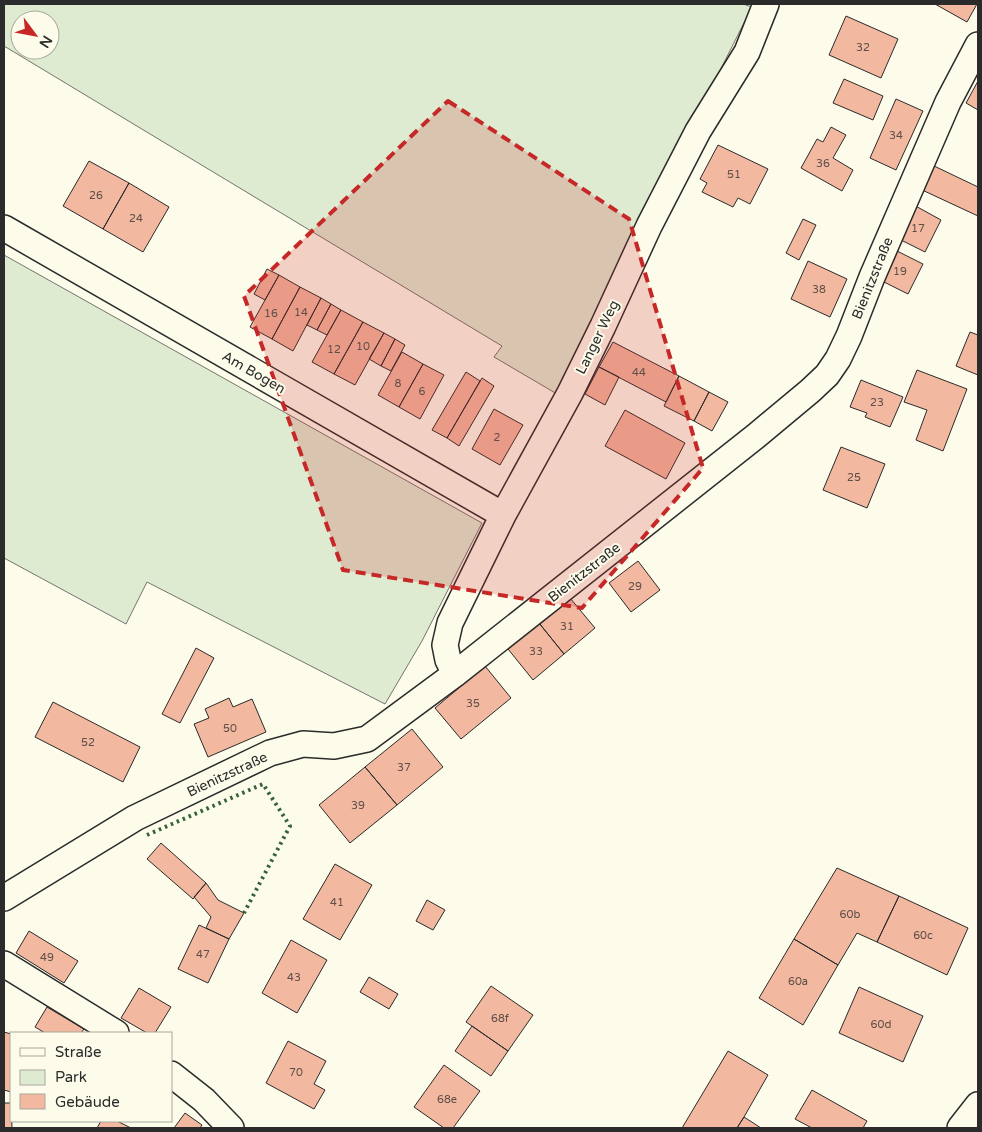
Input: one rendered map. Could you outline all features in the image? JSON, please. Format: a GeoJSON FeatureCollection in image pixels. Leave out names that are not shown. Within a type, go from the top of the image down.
{"type":"FeatureCollection","features":[{"type":"Feature","properties":{"kind":"street","name":"Langer Weg"},"geometry":{"type":"LineString","coordinates":[[455,674],[448,660],[445,644],[450,623],[504,515],[574,385],[649,226],[698,131],[747,52],[766,4]]}},
{"type":"Feature","properties":{"kind":"street","name":"Bienitzstraße"},"geometry":{"type":"LineString","coordinates":[[4,898],[135,818],[270,753],[303,744],[334,746],[367,739],[455,674],[756,436],[827,375],[850,336],[872,278],[948,102],[978,45]]}},
{"type":"Feature","properties":{"kind":"street","name":"Am Bogen"},"geometry":{"type":"LineString","coordinates":[[4,228],[504,515]]}},
{"type":"Feature","properties":{"kind":"street"},"geometry":{"type":"LineString","coordinates":[[4,964],[114,1032]]}},
{"type":"Feature","properties":{"kind":"street"},"geometry":{"type":"LineString","coordinates":[[172,1075],[204,1100],[231,1128]]}},
{"type":"Feature","properties":{"kind":"street"},"geometry":{"type":"LineString","coordinates":[[960,1128],[978,1105]]}},
{"type":"Feature","properties":{"kind":"highlighted area"},"geometry":{"type":"Polygon","coordinates":[[[448,101],[629,219],[703,468],[582,608],[343,570],[244,296],[448,101]]]}},
{"type":"Feature","properties":{"kind":"green space"},"geometry":{"type":"Polygon","coordinates":[[[4,4],[743,4],[752,7],[557,394],[494,357],[502,346],[27,60],[60,60],[60,10],[10,10],[10,50],[4,46],[4,4]]]}},
{"type":"Feature","properties":{"kind":"green space"},"geometry":{"type":"Polygon","coordinates":[[[4,255],[482,523],[422,641],[385,704],[147,582],[126,624],[4,558],[4,255]]]}},
{"type":"Feature","properties":{"kind":"building"},"geometry":{"type":"Polygon","coordinates":[[[935,4],[977,4],[967,22],[935,4]]]}},
{"type":"Feature","properties":{"kind":"building"},"geometry":{"type":"Polygon","coordinates":[[[846,16],[898,39],[881,78],[829,55],[846,16]]]}},
{"type":"Feature","properties":{"kind":"building"},"geometry":{"type":"Polygon","coordinates":[[[844,79],[883,96],[873,120],[833,103],[844,79]]]}},
{"type":"Feature","properties":{"kind":"building"},"geometry":{"type":"Polygon","coordinates":[[[978,81],[978,110],[966,103],[978,81]]]}},
{"type":"Feature","properties":{"kind":"building"},"geometry":{"type":"Polygon","coordinates":[[[896,99],[923,111],[896,170],[870,158],[896,99]]]}},
{"type":"Feature","properties":{"kind":"building"},"geometry":{"type":"Polygon","coordinates":[[[831,127],[846,135],[833,158],[853,170],[842,191],[801,168],[817,139],[823,142],[831,127]]]}},
{"type":"Feature","properties":{"kind":"building"},"geometry":{"type":"Polygon","coordinates":[[[718,145],[768,169],[750,204],[738,198],[733,207],[702,192],[707,183],[700,179],[718,145]]]}},
{"type":"Feature","properties":{"kind":"building"},"geometry":{"type":"Polygon","coordinates":[[[89,161],[129,183],[103,229],[63,206],[89,161]]]}},
{"type":"Feature","properties":{"kind":"building"},"geometry":{"type":"Polygon","coordinates":[[[932,165],[978,187],[978,216],[920,189],[932,165]]]}},
{"type":"Feature","properties":{"kind":"building"},"geometry":{"type":"Polygon","coordinates":[[[129,183],[169,207],[143,252],[103,229],[129,183]]]}},
{"type":"Feature","properties":{"kind":"building"},"geometry":{"type":"Polygon","coordinates":[[[912,204],[941,220],[925,252],[895,237],[912,204]]]}},
{"type":"Feature","properties":{"kind":"building"},"geometry":{"type":"Polygon","coordinates":[[[803,219],[816,225],[799,260],[786,253],[803,219]]]}},
{"type":"Feature","properties":{"kind":"building"},"geometry":{"type":"Polygon","coordinates":[[[891,248],[923,264],[908,294],[876,278],[891,248]]]}},
{"type":"Feature","properties":{"kind":"building"},"geometry":{"type":"Polygon","coordinates":[[[808,261],[847,279],[830,317],[791,299],[808,261]]]}},
{"type":"Feature","properties":{"kind":"building"},"geometry":{"type":"Polygon","coordinates":[[[267,269],[279,275],[265,300],[254,294],[267,269]]]}},
{"type":"Feature","properties":{"kind":"building"},"geometry":{"type":"Polygon","coordinates":[[[279,275],[300,287],[272,339],[250,327],[279,275]]]}},
{"type":"Feature","properties":{"kind":"building"},"geometry":{"type":"Polygon","coordinates":[[[300,287],[321,298],[293,351],[272,339],[300,287]]]}},
{"type":"Feature","properties":{"kind":"building"},"geometry":{"type":"Polygon","coordinates":[[[321,298],[331,304],[317,330],[307,325],[321,298]]]}},
{"type":"Feature","properties":{"kind":"building"},"geometry":{"type":"Polygon","coordinates":[[[331,304],[341,310],[327,335],[317,330],[331,304]]]}},
{"type":"Feature","properties":{"kind":"building"},"geometry":{"type":"Polygon","coordinates":[[[341,310],[363,322],[334,374],[312,362],[341,310]]]}},
{"type":"Feature","properties":{"kind":"building"},"geometry":{"type":"Polygon","coordinates":[[[363,322],[384,333],[355,385],[334,374],[363,322]]]}},
{"type":"Feature","properties":{"kind":"building"},"geometry":{"type":"Polygon","coordinates":[[[970,332],[978,335],[978,375],[956,366],[970,332]]]}},
{"type":"Feature","properties":{"kind":"building"},"geometry":{"type":"Polygon","coordinates":[[[384,333],[395,339],[381,366],[369,359],[384,333]]]}},
{"type":"Feature","properties":{"kind":"building"},"geometry":{"type":"Polygon","coordinates":[[[395,339],[405,345],[391,371],[381,366],[395,339]]]}},
{"type":"Feature","properties":{"kind":"building"},"geometry":{"type":"Polygon","coordinates":[[[613,342],[679,376],[666,402],[599,367],[613,342]]]}},
{"type":"Feature","properties":{"kind":"building"},"geometry":{"type":"Polygon","coordinates":[[[402,352],[423,364],[399,407],[378,395],[402,352]]]}},
{"type":"Feature","properties":{"kind":"building"},"geometry":{"type":"Polygon","coordinates":[[[423,364],[444,375],[420,419],[399,407],[423,364]]]}},
{"type":"Feature","properties":{"kind":"building"},"geometry":{"type":"Polygon","coordinates":[[[599,367],[619,377],[605,405],[585,394],[599,367]]]}},
{"type":"Feature","properties":{"kind":"building"},"geometry":{"type":"Polygon","coordinates":[[[917,370],[967,389],[943,451],[916,440],[927,410],[904,402],[917,370]]]}},
{"type":"Feature","properties":{"kind":"building"},"geometry":{"type":"Polygon","coordinates":[[[466,372],[480,381],[447,438],[432,430],[466,372]]]}},
{"type":"Feature","properties":{"kind":"building"},"geometry":{"type":"Polygon","coordinates":[[[679,376],[709,392],[694,421],[664,406],[679,376]]]}},
{"type":"Feature","properties":{"kind":"building"},"geometry":{"type":"Polygon","coordinates":[[[482,378],[494,386],[459,446],[447,438],[482,378]]]}},
{"type":"Feature","properties":{"kind":"building"},"geometry":{"type":"Polygon","coordinates":[[[861,380],[903,397],[890,427],[865,417],[867,413],[850,407],[861,380]]]}},
{"type":"Feature","properties":{"kind":"building"},"geometry":{"type":"Polygon","coordinates":[[[709,392],[728,402],[712,431],[694,421],[709,392]]]}},
{"type":"Feature","properties":{"kind":"building"},"geometry":{"type":"Polygon","coordinates":[[[494,409],[523,425],[500,465],[472,449],[494,409]]]}},
{"type":"Feature","properties":{"kind":"building"},"geometry":{"type":"Polygon","coordinates":[[[625,410],[685,443],[666,479],[605,446],[625,410]]]}},
{"type":"Feature","properties":{"kind":"building"},"geometry":{"type":"Polygon","coordinates":[[[841,447],[885,464],[867,508],[823,490],[841,447]]]}},
{"type":"Feature","properties":{"kind":"building"},"geometry":{"type":"Polygon","coordinates":[[[638,561],[660,590],[631,612],[609,583],[638,561]]]}},
{"type":"Feature","properties":{"kind":"building"},"geometry":{"type":"Polygon","coordinates":[[[570,598],[595,628],[564,654],[539,623],[570,598]]]}},
{"type":"Feature","properties":{"kind":"building"},"geometry":{"type":"Polygon","coordinates":[[[539,623],[564,654],[533,680],[508,649],[539,623]]]}},
{"type":"Feature","properties":{"kind":"building"},"geometry":{"type":"Polygon","coordinates":[[[196,648],[214,658],[180,723],[162,714],[196,648]]]}},
{"type":"Feature","properties":{"kind":"building"},"geometry":{"type":"Polygon","coordinates":[[[485,666],[511,698],[461,739],[435,708],[485,666]]]}},
{"type":"Feature","properties":{"kind":"building"},"geometry":{"type":"Polygon","coordinates":[[[229,698],[233,707],[252,699],[266,732],[208,757],[194,724],[209,718],[205,709],[229,698]]]}},
{"type":"Feature","properties":{"kind":"building"},"geometry":{"type":"Polygon","coordinates":[[[53,702],[140,747],[123,782],[35,737],[53,702]]]}},
{"type":"Feature","properties":{"kind":"building"},"geometry":{"type":"Polygon","coordinates":[[[412,729],[443,767],[397,805],[365,767],[412,729]]]}},
{"type":"Feature","properties":{"kind":"building"},"geometry":{"type":"Polygon","coordinates":[[[365,767],[397,805],[350,843],[319,805],[365,767]]]}},
{"type":"Feature","properties":{"kind":"building"},"geometry":{"type":"Polygon","coordinates":[[[161,843],[206,883],[193,899],[147,859],[161,843]]]}},
{"type":"Feature","properties":{"kind":"building"},"geometry":{"type":"Polygon","coordinates":[[[335,864],[372,885],[340,940],[303,919],[335,864]]]}},
{"type":"Feature","properties":{"kind":"building"},"geometry":{"type":"Polygon","coordinates":[[[837,868],[899,896],[877,942],[857,933],[838,965],[794,939],[837,868]]]}},
{"type":"Feature","properties":{"kind":"building"},"geometry":{"type":"Polygon","coordinates":[[[206,883],[218,900],[244,913],[229,939],[206,928],[211,917],[194,897],[206,883]]]}},
{"type":"Feature","properties":{"kind":"building"},"geometry":{"type":"Polygon","coordinates":[[[899,896],[968,928],[947,975],[877,942],[899,896]]]}},
{"type":"Feature","properties":{"kind":"building"},"geometry":{"type":"Polygon","coordinates":[[[427,900],[445,910],[433,930],[416,921],[427,900]]]}},
{"type":"Feature","properties":{"kind":"building"},"geometry":{"type":"Polygon","coordinates":[[[199,925],[229,939],[208,983],[178,969],[199,925]]]}},
{"type":"Feature","properties":{"kind":"building"},"geometry":{"type":"Polygon","coordinates":[[[29,931],[78,961],[64,983],[16,953],[29,931]]]}},
{"type":"Feature","properties":{"kind":"building"},"geometry":{"type":"Polygon","coordinates":[[[794,939],[838,965],[803,1025],[759,998],[794,939]]]}},
{"type":"Feature","properties":{"kind":"building"},"geometry":{"type":"Polygon","coordinates":[[[291,940],[327,960],[297,1013],[262,993],[291,940]]]}},
{"type":"Feature","properties":{"kind":"building"},"geometry":{"type":"Polygon","coordinates":[[[369,977],[398,994],[389,1009],[360,992],[369,977]]]}},
{"type":"Feature","properties":{"kind":"building"},"geometry":{"type":"Polygon","coordinates":[[[491,986],[533,1015],[508,1051],[466,1022],[491,986]]]}},
{"type":"Feature","properties":{"kind":"building"},"geometry":{"type":"Polygon","coordinates":[[[859,987],[923,1016],[903,1062],[839,1033],[859,987]]]}},
{"type":"Feature","properties":{"kind":"building"},"geometry":{"type":"Polygon","coordinates":[[[139,988],[171,1007],[156,1032],[145,1032],[121,1018],[139,988]]]}},
{"type":"Feature","properties":{"kind":"building"},"geometry":{"type":"Polygon","coordinates":[[[47,1007],[84,1029],[82,1032],[43,1032],[35,1027],[47,1007]]]}},
{"type":"Feature","properties":{"kind":"building"},"geometry":{"type":"Polygon","coordinates":[[[472,1026],[508,1051],[491,1076],[455,1051],[472,1026]]]}},
{"type":"Feature","properties":{"kind":"building"},"geometry":{"type":"Polygon","coordinates":[[[4,1032],[10,1034],[10,1092],[4,1090],[4,1032]]]}},
{"type":"Feature","properties":{"kind":"building"},"geometry":{"type":"Polygon","coordinates":[[[288,1041],[326,1061],[314,1084],[325,1090],[314,1109],[266,1083],[288,1041]]]}},
{"type":"Feature","properties":{"kind":"building"},"geometry":{"type":"Polygon","coordinates":[[[728,1051],[768,1075],[744,1117],[737,1128],[682,1128],[728,1051]]]}},
{"type":"Feature","properties":{"kind":"building"},"geometry":{"type":"Polygon","coordinates":[[[444,1065],[480,1091],[453,1128],[444,1128],[414,1107],[444,1065]]]}},
{"type":"Feature","properties":{"kind":"building"},"geometry":{"type":"Polygon","coordinates":[[[812,1090],[867,1121],[863,1128],[812,1128],[795,1119],[812,1090]]]}},
{"type":"Feature","properties":{"kind":"building"},"geometry":{"type":"Polygon","coordinates":[[[4,1103],[10,1103],[10,1122],[12,1122],[12,1128],[4,1128],[4,1103]]]}},
{"type":"Feature","properties":{"kind":"building"},"geometry":{"type":"Polygon","coordinates":[[[185,1113],[202,1125],[200,1128],[174,1128],[185,1113]]]}},
{"type":"Feature","properties":{"kind":"building"},"geometry":{"type":"Polygon","coordinates":[[[744,1117],[761,1128],[737,1128],[744,1117]]]}},
{"type":"Feature","properties":{"kind":"building"},"geometry":{"type":"Polygon","coordinates":[[[100,1122],[119,1122],[131,1128],[97,1128],[100,1122]]]}},
{"type":"Feature","properties":{"kind":"hedge"},"geometry":{"type":"LineString","coordinates":[[147,835],[263,784],[290,826],[244,913]]}}]}
